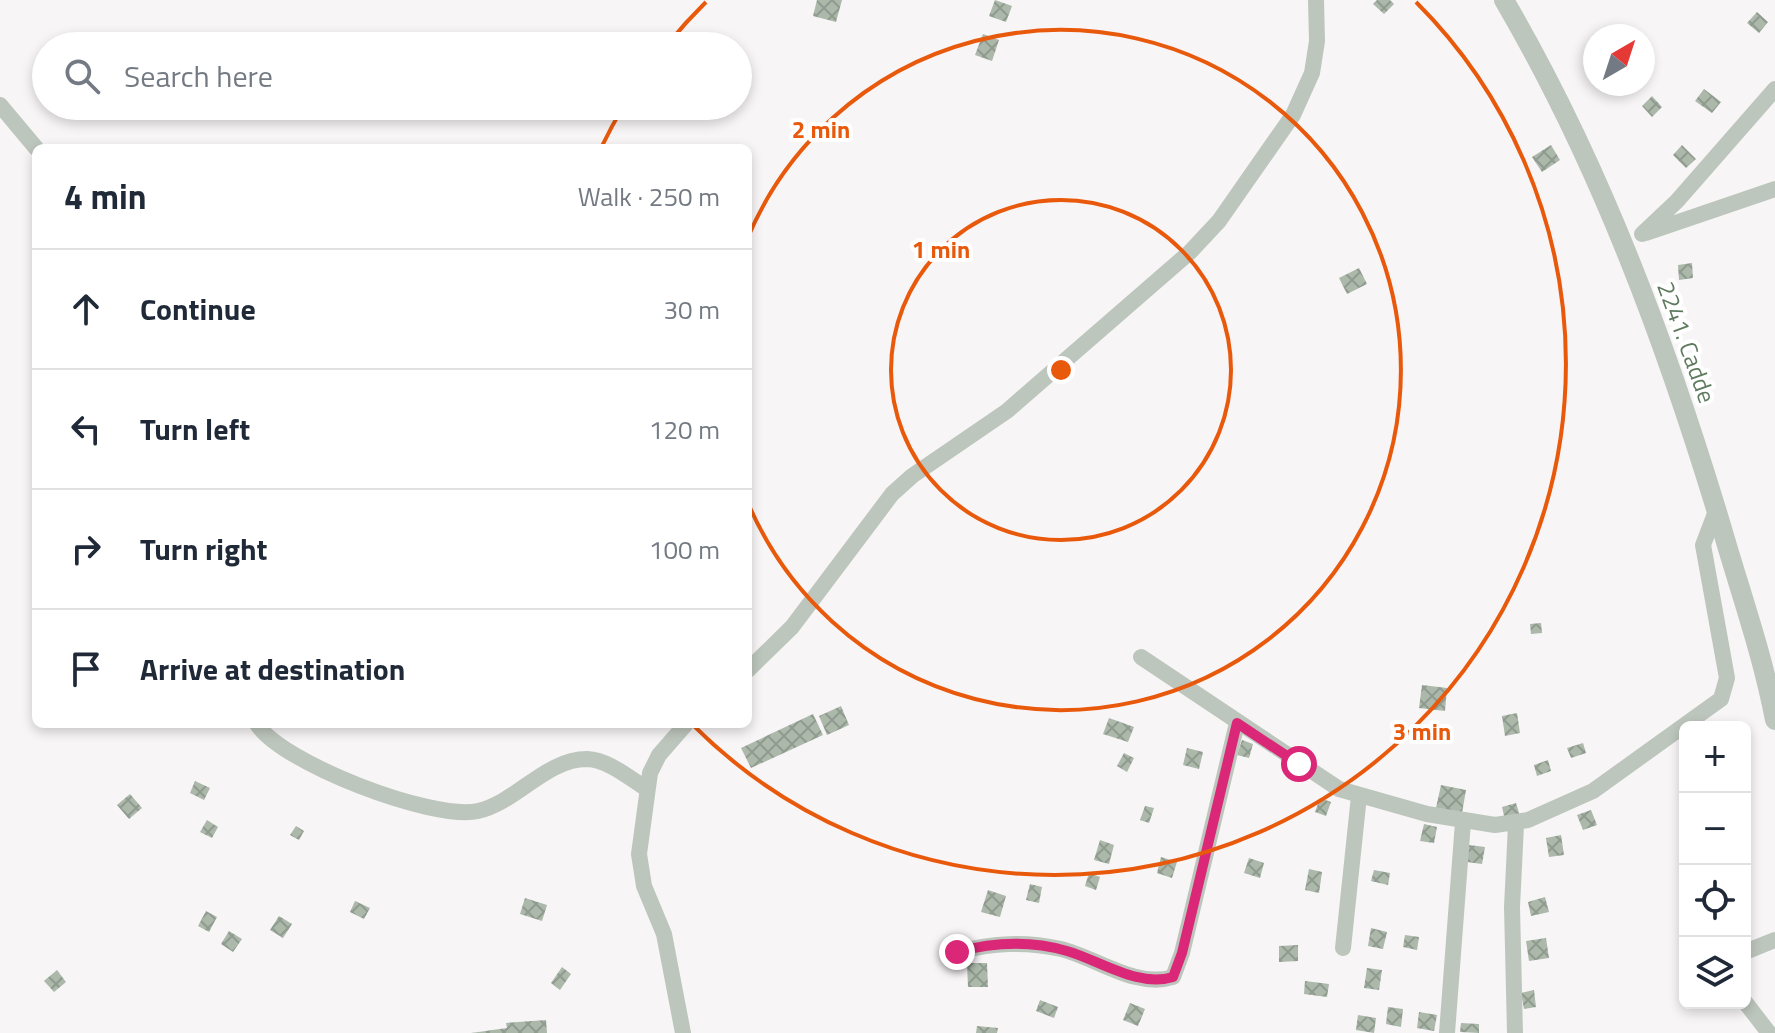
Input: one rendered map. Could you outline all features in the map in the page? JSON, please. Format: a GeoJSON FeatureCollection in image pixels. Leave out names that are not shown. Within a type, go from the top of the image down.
{"type":"FeatureCollection","features":[{"type":"Feature","properties":{"kind":"street"},"geometry":{"type":"LineString","coordinates":[[752,666],[792,627],[892,494],[912,476],[1007,411],[1190,252],[1219,221],[1293,115],[1312,73],[1317,41],[1316,0]]}},
{"type":"Feature","properties":{"kind":"street","name":"2241. Cadde"},"geometry":{"type":"LineString","coordinates":[[1504,0],[1558,99],[1621,242],[1674,377],[1716,511],[1775,720]]}},
{"type":"Feature","properties":{"kind":"street"},"geometry":{"type":"LineString","coordinates":[[1642,234],[1677,201],[1775,89]]}},
{"type":"Feature","properties":{"kind":"street"},"geometry":{"type":"LineString","coordinates":[[0,105],[33,144]]}},
{"type":"Feature","properties":{"kind":"street"},"geometry":{"type":"LineString","coordinates":[[1621,242],[1775,189]]}},
{"type":"Feature","properties":{"kind":"street"},"geometry":{"type":"LineString","coordinates":[[1141,657],[1327,782],[1359,796],[1463,822],[1516,825],[1593,791],[1721,699],[1727,678],[1703,545],[1716,511]]}},
{"type":"Feature","properties":{"kind":"street"},"geometry":{"type":"LineString","coordinates":[[957,952],[988,944],[1031,944],[1075,953],[1144,978],[1173,977],[1182,953],[1237,723]]}},
{"type":"Feature","properties":{"kind":"street"},"geometry":{"type":"LineString","coordinates":[[260,728],[272,742],[298,757],[433,810],[477,811],[501,802],[551,771],[588,759],[600,761],[647,789]]}},
{"type":"Feature","properties":{"kind":"street"},"geometry":{"type":"LineString","coordinates":[[683,728],[659,755],[647,789],[639,854],[644,886],[664,934],[683,1033]]}},
{"type":"Feature","properties":{"kind":"street"},"geometry":{"type":"LineString","coordinates":[[1343,948],[1359,796]]}},
{"type":"Feature","properties":{"kind":"street"},"geometry":{"type":"LineString","coordinates":[[1447,1033],[1463,822]]}},
{"type":"Feature","properties":{"kind":"street"},"geometry":{"type":"LineString","coordinates":[[1515,1033],[1512,907],[1516,825]]}},
{"type":"Feature","properties":{"kind":"street"},"geometry":{"type":"LineString","coordinates":[[1751,950],[1775,940]]}},
{"type":"Feature","properties":{"kind":"street"},"geometry":{"type":"LineString","coordinates":[[1750,1009],[1769,1033]]}},
{"type":"Feature","properties":{"kind":"building"},"geometry":{"type":"Polygon","coordinates":[[[817,0],[842,0],[836,22],[813,16],[817,0]]]}},
{"type":"Feature","properties":{"kind":"building"},"geometry":{"type":"Polygon","coordinates":[[[995,0],[1012,6],[1006,22],[989,16],[995,0]]]}},
{"type":"Feature","properties":{"kind":"building"},"geometry":{"type":"Polygon","coordinates":[[[1377,0],[1390,0],[1394,4],[1384,14],[1373,4],[1377,0]]]}},
{"type":"Feature","properties":{"kind":"building"},"geometry":{"type":"Polygon","coordinates":[[[1757,12],[1768,22],[1759,33],[1747,23],[1757,12]]]}},
{"type":"Feature","properties":{"kind":"building"},"geometry":{"type":"Polygon","coordinates":[[[983,34],[999,40],[992,61],[975,55],[983,34]]]}},
{"type":"Feature","properties":{"kind":"building"},"geometry":{"type":"Polygon","coordinates":[[[1704,89],[1721,102],[1712,113],[1695,101],[1704,89]]]}},
{"type":"Feature","properties":{"kind":"building"},"geometry":{"type":"Polygon","coordinates":[[[1652,96],[1662,107],[1652,117],[1642,106],[1652,96]]]}},
{"type":"Feature","properties":{"kind":"building"},"geometry":{"type":"Polygon","coordinates":[[[1551,145],[1560,160],[1542,172],[1532,157],[1551,145]]]}},
{"type":"Feature","properties":{"kind":"building"},"geometry":{"type":"Polygon","coordinates":[[[1682,145],[1696,159],[1686,168],[1673,155],[1682,145]]]}},
{"type":"Feature","properties":{"kind":"building"},"geometry":{"type":"Polygon","coordinates":[[[1692,263],[1693,278],[1679,280],[1678,265],[1692,263]]]}},
{"type":"Feature","properties":{"kind":"building"},"geometry":{"type":"Polygon","coordinates":[[[1359,268],[1367,284],[1347,294],[1339,278],[1359,268]]]}},
{"type":"Feature","properties":{"kind":"building"},"geometry":{"type":"Polygon","coordinates":[[[1541,623],[1542,633],[1531,634],[1530,624],[1541,623]]]}},
{"type":"Feature","properties":{"kind":"building"},"geometry":{"type":"Polygon","coordinates":[[[1422,685],[1447,688],[1445,711],[1419,708],[1422,685]]]}},
{"type":"Feature","properties":{"kind":"building"},"geometry":{"type":"Polygon","coordinates":[[[841,706],[849,725],[827,735],[819,716],[841,706]]]}},
{"type":"Feature","properties":{"kind":"building"},"geometry":{"type":"Polygon","coordinates":[[[1517,713],[1520,733],[1505,736],[1502,716],[1517,713]]]}},
{"type":"Feature","properties":{"kind":"building"},"geometry":{"type":"Polygon","coordinates":[[[813,714],[823,735],[751,768],[741,748],[813,714]]]}},
{"type":"Feature","properties":{"kind":"building"},"geometry":{"type":"Polygon","coordinates":[[[1109,718],[1134,727],[1128,742],[1103,734],[1109,718]]]}},
{"type":"Feature","properties":{"kind":"building"},"geometry":{"type":"Polygon","coordinates":[[[1242,740],[1253,744],[1249,758],[1237,755],[1242,740]]]}},
{"type":"Feature","properties":{"kind":"building"},"geometry":{"type":"Polygon","coordinates":[[[1583,743],[1586,753],[1571,758],[1567,748],[1583,743]]]}},
{"type":"Feature","properties":{"kind":"building"},"geometry":{"type":"Polygon","coordinates":[[[1187,748],[1203,752],[1199,769],[1183,765],[1187,748]]]}},
{"type":"Feature","properties":{"kind":"building"},"geometry":{"type":"Polygon","coordinates":[[[1124,753],[1134,758],[1127,772],[1117,766],[1124,753]]]}},
{"type":"Feature","properties":{"kind":"building"},"geometry":{"type":"Polygon","coordinates":[[[1548,760],[1551,771],[1537,776],[1534,765],[1548,760]]]}},
{"type":"Feature","properties":{"kind":"building"},"geometry":{"type":"Polygon","coordinates":[[[195,781],[210,788],[204,800],[190,793],[195,781]]]}},
{"type":"Feature","properties":{"kind":"building"},"geometry":{"type":"Polygon","coordinates":[[[1441,785],[1466,790],[1462,813],[1436,808],[1441,785]]]}},
{"type":"Feature","properties":{"kind":"building"},"geometry":{"type":"Polygon","coordinates":[[[130,794],[142,808],[129,819],[117,805],[130,794]]]}},
{"type":"Feature","properties":{"kind":"building"},"geometry":{"type":"Polygon","coordinates":[[[1320,798],[1331,802],[1326,816],[1315,812],[1320,798]]]}},
{"type":"Feature","properties":{"kind":"building"},"geometry":{"type":"Polygon","coordinates":[[[1516,803],[1520,816],[1505,820],[1502,807],[1516,803]]]}},
{"type":"Feature","properties":{"kind":"building"},"geometry":{"type":"Polygon","coordinates":[[[1145,806],[1154,808],[1149,823],[1140,820],[1145,806]]]}},
{"type":"Feature","properties":{"kind":"building"},"geometry":{"type":"Polygon","coordinates":[[[1591,810],[1597,825],[1583,830],[1577,815],[1591,810]]]}},
{"type":"Feature","properties":{"kind":"building"},"geometry":{"type":"Polygon","coordinates":[[[207,820],[218,827],[212,838],[200,832],[207,820]]]}},
{"type":"Feature","properties":{"kind":"building"},"geometry":{"type":"Polygon","coordinates":[[[1424,824],[1437,827],[1434,843],[1420,841],[1424,824]]]}},
{"type":"Feature","properties":{"kind":"building"},"geometry":{"type":"Polygon","coordinates":[[[296,826],[304,831],[299,840],[290,835],[296,826]]]}},
{"type":"Feature","properties":{"kind":"building"},"geometry":{"type":"Polygon","coordinates":[[[1561,835],[1564,855],[1549,857],[1546,838],[1561,835]]]}},
{"type":"Feature","properties":{"kind":"building"},"geometry":{"type":"Polygon","coordinates":[[[1100,840],[1114,845],[1109,864],[1094,860],[1100,840]]]}},
{"type":"Feature","properties":{"kind":"building"},"geometry":{"type":"Polygon","coordinates":[[[1469,845],[1485,847],[1482,864],[1467,862],[1469,845]]]}},
{"type":"Feature","properties":{"kind":"building"},"geometry":{"type":"Polygon","coordinates":[[[1161,857],[1177,862],[1172,878],[1157,873],[1161,857]]]}},
{"type":"Feature","properties":{"kind":"building"},"geometry":{"type":"Polygon","coordinates":[[[1249,858],[1264,863],[1260,878],[1244,873],[1249,858]]]}},
{"type":"Feature","properties":{"kind":"building"},"geometry":{"type":"Polygon","coordinates":[[[1309,869],[1322,872],[1319,893],[1305,890],[1309,869]]]}},
{"type":"Feature","properties":{"kind":"building"},"geometry":{"type":"Polygon","coordinates":[[[1374,870],[1390,873],[1388,885],[1371,881],[1374,870]]]}},
{"type":"Feature","properties":{"kind":"building"},"geometry":{"type":"Polygon","coordinates":[[[1089,873],[1100,877],[1096,890],[1085,886],[1089,873]]]}},
{"type":"Feature","properties":{"kind":"building"},"geometry":{"type":"Polygon","coordinates":[[[1030,884],[1042,887],[1039,903],[1026,900],[1030,884]]]}},
{"type":"Feature","properties":{"kind":"building"},"geometry":{"type":"Polygon","coordinates":[[[988,890],[1006,896],[1000,917],[981,912],[988,890]]]}},
{"type":"Feature","properties":{"kind":"building"},"geometry":{"type":"Polygon","coordinates":[[[1545,897],[1549,912],[1531,916],[1528,902],[1545,897]]]}},
{"type":"Feature","properties":{"kind":"building"},"geometry":{"type":"Polygon","coordinates":[[[525,898],[547,905],[542,921],[520,914],[525,898]]]}},
{"type":"Feature","properties":{"kind":"building"},"geometry":{"type":"Polygon","coordinates":[[[355,901],[370,908],[364,919],[350,912],[355,901]]]}},
{"type":"Feature","properties":{"kind":"building"},"geometry":{"type":"Polygon","coordinates":[[[206,911],[217,917],[209,932],[198,926],[206,911]]]}},
{"type":"Feature","properties":{"kind":"building"},"geometry":{"type":"Polygon","coordinates":[[[279,916],[292,924],[283,938],[270,930],[279,916]]]}},
{"type":"Feature","properties":{"kind":"building"},"geometry":{"type":"Polygon","coordinates":[[[1371,928],[1387,932],[1383,949],[1368,946],[1371,928]]]}},
{"type":"Feature","properties":{"kind":"building"},"geometry":{"type":"Polygon","coordinates":[[[229,931],[242,939],[233,952],[221,944],[229,931]]]}},
{"type":"Feature","properties":{"kind":"building"},"geometry":{"type":"Polygon","coordinates":[[[1405,935],[1419,937],[1417,950],[1403,947],[1405,935]]]}},
{"type":"Feature","properties":{"kind":"building"},"geometry":{"type":"Polygon","coordinates":[[[1546,938],[1549,958],[1529,961],[1526,941],[1546,938]]]}},
{"type":"Feature","properties":{"kind":"building"},"geometry":{"type":"Polygon","coordinates":[[[1298,945],[1298,961],[1279,962],[1279,946],[1298,945]]]}},
{"type":"Feature","properties":{"kind":"building"},"geometry":{"type":"Polygon","coordinates":[[[967,963],[987,963],[988,987],[968,987],[967,963]]]}},
{"type":"Feature","properties":{"kind":"building"},"geometry":{"type":"Polygon","coordinates":[[[562,967],[571,974],[560,990],[551,983],[562,967]]]}},
{"type":"Feature","properties":{"kind":"building"},"geometry":{"type":"Polygon","coordinates":[[[1367,968],[1382,970],[1379,990],[1364,988],[1367,968]]]}},
{"type":"Feature","properties":{"kind":"building"},"geometry":{"type":"Polygon","coordinates":[[[57,970],[66,982],[54,992],[44,981],[57,970]]]}},
{"type":"Feature","properties":{"kind":"building"},"geometry":{"type":"Polygon","coordinates":[[[1305,981],[1329,984],[1327,997],[1304,994],[1305,981]]]}},
{"type":"Feature","properties":{"kind":"building"},"geometry":{"type":"Polygon","coordinates":[[[1534,990],[1536,1007],[1524,1009],[1521,993],[1534,990]]]}},
{"type":"Feature","properties":{"kind":"building"},"geometry":{"type":"Polygon","coordinates":[[[1040,1000],[1058,1007],[1054,1018],[1036,1011],[1040,1000]]]}},
{"type":"Feature","properties":{"kind":"building"},"geometry":{"type":"Polygon","coordinates":[[[1130,1003],[1145,1009],[1138,1026],[1123,1020],[1130,1003]]]}},
{"type":"Feature","properties":{"kind":"building"},"geometry":{"type":"Polygon","coordinates":[[[1388,1007],[1403,1009],[1401,1027],[1386,1024],[1388,1007]]]}},
{"type":"Feature","properties":{"kind":"building"},"geometry":{"type":"Polygon","coordinates":[[[1419,1012],[1437,1015],[1434,1031],[1417,1028],[1419,1012]]]}},
{"type":"Feature","properties":{"kind":"building"},"geometry":{"type":"Polygon","coordinates":[[[1358,1015],[1376,1018],[1374,1033],[1356,1030],[1358,1015]]]}},
{"type":"Feature","properties":{"kind":"building"},"geometry":{"type":"Polygon","coordinates":[[[546,1020],[547,1033],[471,1033],[507,1028],[506,1023],[546,1020]]]}},
{"type":"Feature","properties":{"kind":"building"},"geometry":{"type":"Polygon","coordinates":[[[1461,1023],[1479,1024],[1479,1033],[1460,1032],[1461,1023]]]}},
{"type":"Feature","properties":{"kind":"building"},"geometry":{"type":"Polygon","coordinates":[[[977,1026],[998,1028],[997,1033],[976,1033],[977,1026]]]}},
{"type":"Feature","properties":{"kind":"route"},"geometry":{"type":"LineString","coordinates":[[957,952],[988,944],[1031,944],[1075,953],[1144,978],[1158,980],[1173,977],[1182,953],[1237,723],[1299,764]]}}]}
